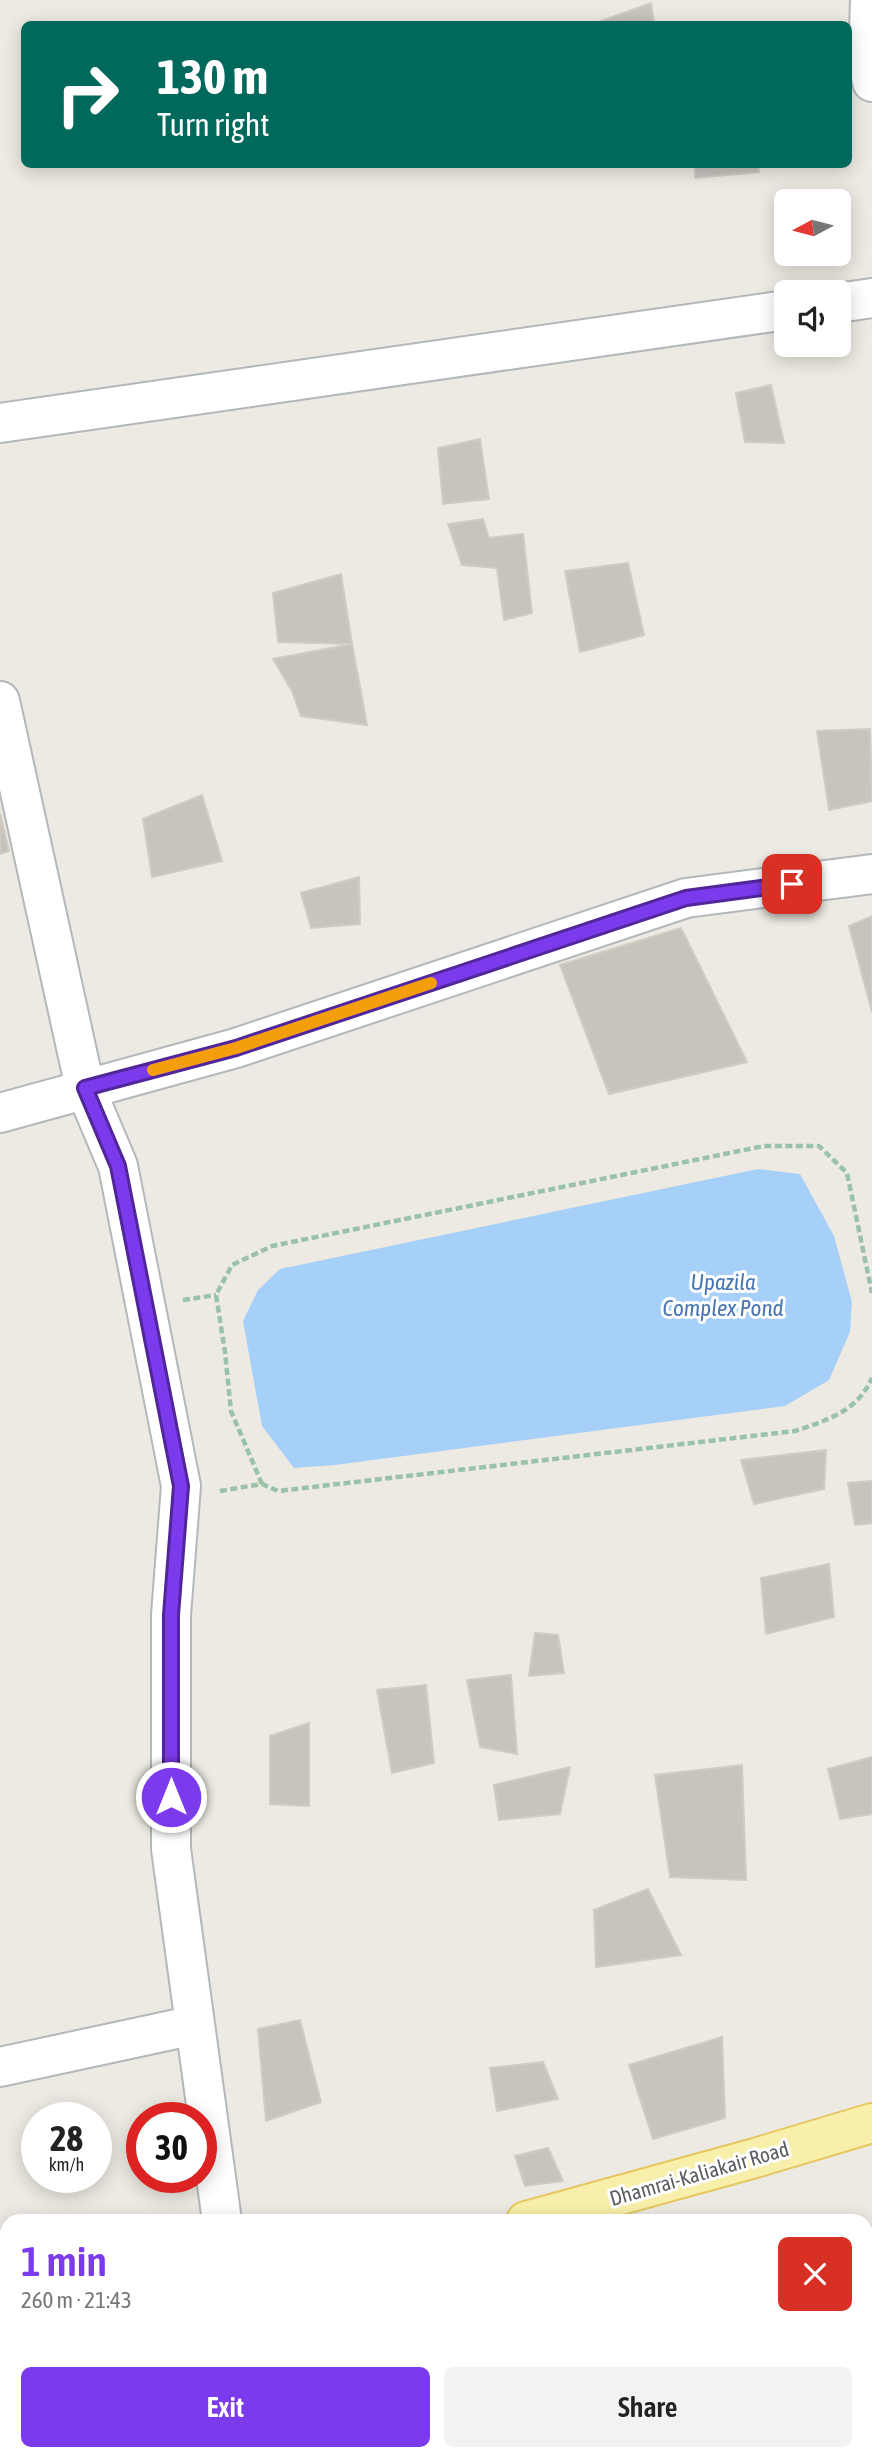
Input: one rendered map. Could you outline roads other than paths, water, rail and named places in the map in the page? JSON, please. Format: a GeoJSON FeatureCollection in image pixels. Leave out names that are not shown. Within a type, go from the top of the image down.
{"type":"FeatureCollection","features":[{"type":"Feature","properties":{"kind":"main road","name":"Dhamrai-Kaliakair Road"},"geometry":{"type":"LineString","coordinates":[[551,2214],[872,2123]]}},
{"type":"Feature","properties":{"kind":"street"},"geometry":{"type":"LineString","coordinates":[[870,0],[868,64],[872,82]]}},
{"type":"Feature","properties":{"kind":"street"},"geometry":{"type":"LineString","coordinates":[[851,301],[872,298]]}},
{"type":"Feature","properties":{"kind":"street"},"geometry":{"type":"LineString","coordinates":[[0,423],[774,312]]}},
{"type":"Feature","properties":{"kind":"street"},"geometry":{"type":"LineString","coordinates":[[0,701],[85,1088],[118,1166],[181,1486],[171,1615],[171,1849],[221,2214]]}},
{"type":"Feature","properties":{"kind":"street"},"geometry":{"type":"LineString","coordinates":[[0,1113],[236,1048],[686,898],[872,874]]}},
{"type":"Feature","properties":{"kind":"street"},"geometry":{"type":"LineString","coordinates":[[0,2067],[195,2025]]}},
{"type":"Feature","properties":{"kind":"water","name":"Upazila Complex Pond"},"geometry":{"type":"Polygon","coordinates":[[[758,1169],[800,1174],[834,1236],[852,1302],[850,1332],[829,1380],[785,1406],[335,1465],[294,1468],[262,1426],[243,1321],[258,1290],[280,1269],[758,1169]]]}}]}
